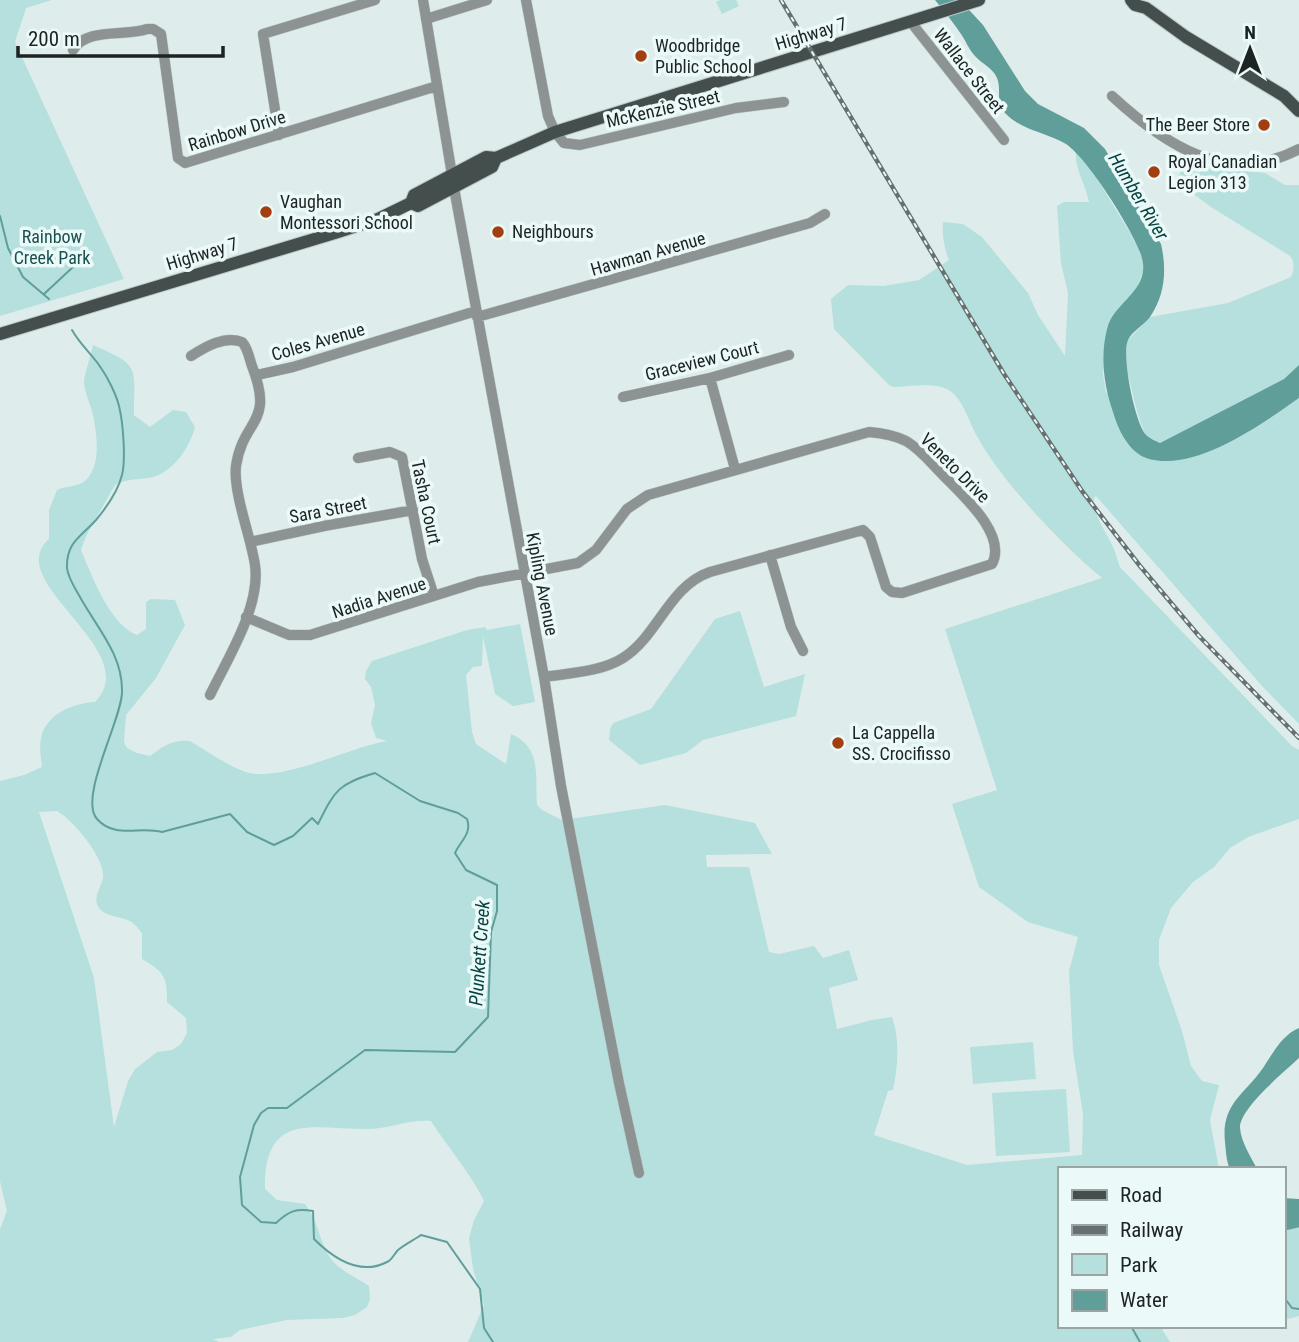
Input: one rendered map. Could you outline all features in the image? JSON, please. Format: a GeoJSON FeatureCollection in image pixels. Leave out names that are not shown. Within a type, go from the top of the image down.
{"type":"FeatureCollection","features":[{"type":"Feature","properties":{"kind":"main road","name":"Highway 7"},"geometry":{"type":"LineString","coordinates":[[0,334],[356,226],[411,203],[418,206],[453,181],[492,167],[496,158],[555,132],[979,0]]}},
{"type":"Feature","properties":{"kind":"main road"},"geometry":{"type":"LineString","coordinates":[[1131,0],[1135,5],[1145,4],[1186,37],[1284,96],[1299,111]]}},
{"type":"Feature","properties":{"kind":"main road"},"geometry":{"type":"LineString","coordinates":[[1284,96],[1299,98]]}},
{"type":"Feature","properties":{"kind":"street"},"geometry":{"type":"LineString","coordinates":[[279,135],[263,34],[374,0]]}},
{"type":"Feature","properties":{"kind":"street","name":"Kipling Avenue"},"geometry":{"type":"LineString","coordinates":[[423,0],[523,573],[544,677],[561,786],[639,1173]]}},
{"type":"Feature","properties":{"kind":"street"},"geometry":{"type":"LineString","coordinates":[[426,19],[487,0]]}},
{"type":"Feature","properties":{"kind":"street"},"geometry":{"type":"LineString","coordinates":[[526,0],[548,116],[555,132]]}},
{"type":"Feature","properties":{"kind":"street","name":"Wallace Street"},"geometry":{"type":"LineString","coordinates":[[917,19],[1004,141]]}},
{"type":"Feature","properties":{"kind":"street","name":"Rainbow Drive"},"geometry":{"type":"LineString","coordinates":[[73,50],[76,44],[86,38],[146,29],[153,29],[161,34],[178,158],[185,163],[437,86]]}},
{"type":"Feature","properties":{"kind":"street"},"geometry":{"type":"LineString","coordinates":[[1112,96],[1131,113],[1183,149],[1217,162],[1258,164],[1299,149]]}},
{"type":"Feature","properties":{"kind":"street","name":"McKenzie Street"},"geometry":{"type":"LineString","coordinates":[[555,132],[564,143],[580,145],[736,108],[784,102]]}},
{"type":"Feature","properties":{"kind":"street","name":"Hawman Avenue"},"geometry":{"type":"LineString","coordinates":[[477,314],[810,223],[825,214]]}},
{"type":"Feature","properties":{"kind":"street","name":"Coles Avenue"},"geometry":{"type":"LineString","coordinates":[[191,356],[203,348],[231,339],[238,340],[245,345],[257,375],[477,314]]}},
{"type":"Feature","properties":{"kind":"street","name":"Graceview Court"},"geometry":{"type":"LineString","coordinates":[[623,397],[710,378],[789,355]]}},
{"type":"Feature","properties":{"kind":"street"},"geometry":{"type":"LineString","coordinates":[[211,695],[246,617],[256,581],[236,466],[260,411],[261,394],[257,375]]}},
{"type":"Feature","properties":{"kind":"street"},"geometry":{"type":"LineString","coordinates":[[710,378],[735,469]]}},
{"type":"Feature","properties":{"kind":"street","name":"Veneto Drive"},"geometry":{"type":"LineString","coordinates":[[523,573],[571,565],[584,559],[600,546],[627,509],[642,497],[860,433],[896,437],[919,451],[979,513],[990,533],[995,557],[988,567],[897,593],[887,587],[870,537],[863,530],[710,572],[693,580],[680,592],[638,644],[617,662],[544,677]]}},
{"type":"Feature","properties":{"kind":"street","name":"Tasha Court"},"geometry":{"type":"LineString","coordinates":[[358,458],[390,452],[402,457],[422,559],[435,596]]}},
{"type":"Feature","properties":{"kind":"street","name":"Sara Street"},"geometry":{"type":"LineString","coordinates":[[250,542],[413,510]]}},
{"type":"Feature","properties":{"kind":"street"},"geometry":{"type":"LineString","coordinates":[[771,555],[791,627],[803,651]]}},
{"type":"Feature","properties":{"kind":"street","name":"Nadia Avenue"},"geometry":{"type":"LineString","coordinates":[[246,617],[279,632],[296,636],[310,635],[478,582],[523,573]]}},
{"type":"Feature","properties":{"kind":"green space","name":"Rainbow Creek Park"},"geometry":{"type":"Polygon","coordinates":[[[0,0],[52,0],[26,8],[15,42],[124,279],[0,316],[0,0]]]}},
{"type":"Feature","properties":{"kind":"green space"},"geometry":{"type":"Polygon","coordinates":[[[736,0],[739,6],[722,14],[716,2],[736,0]]]}},
{"type":"Feature","properties":{"kind":"green space"},"geometry":{"type":"Polygon","coordinates":[[[1076,152],[1091,169],[1126,226],[1140,251],[1145,267],[1135,294],[1120,306],[1107,327],[1103,375],[1106,392],[1162,459],[1201,453],[1218,447],[1251,430],[1299,398],[1299,724],[1262,686],[1096,496],[1094,498],[1098,518],[1120,567],[1292,746],[1299,750],[1299,819],[1248,837],[1230,848],[1214,867],[1193,882],[1171,908],[1159,940],[1159,965],[1191,1066],[1202,1081],[1219,1085],[1210,1120],[1219,1167],[1058,1167],[1058,1328],[1161,1328],[1170,1342],[468,1342],[484,1305],[473,1269],[469,1238],[474,1220],[484,1201],[431,1121],[423,1121],[375,1129],[310,1127],[295,1130],[282,1136],[273,1147],[267,1164],[265,1189],[277,1200],[305,1204],[332,1260],[344,1271],[369,1286],[370,1299],[367,1307],[355,1315],[343,1318],[287,1320],[240,1330],[231,1337],[213,1339],[219,1342],[0,1342],[0,1229],[7,1211],[0,1181],[0,781],[42,767],[40,742],[48,722],[62,711],[95,702],[106,682],[102,661],[90,639],[55,596],[43,575],[39,556],[49,539],[49,510],[57,490],[84,482],[94,465],[96,431],[84,383],[93,345],[120,358],[132,369],[134,415],[150,427],[173,410],[186,412],[195,427],[185,450],[168,469],[153,477],[115,485],[81,550],[110,611],[127,630],[137,635],[146,629],[146,602],[151,599],[175,600],[185,625],[156,678],[126,715],[124,742],[127,748],[150,756],[168,744],[190,741],[236,768],[257,774],[314,764],[387,741],[376,738],[371,723],[375,705],[371,687],[365,679],[372,661],[467,630],[485,627],[487,630],[520,624],[535,702],[513,706],[495,694],[483,636],[482,666],[473,667],[466,675],[472,732],[476,744],[506,764],[511,734],[528,746],[535,764],[537,805],[562,820],[665,805],[755,823],[772,854],[706,855],[707,867],[749,867],[769,952],[779,954],[814,946],[823,958],[849,950],[858,980],[829,988],[837,1029],[892,1017],[897,1044],[895,1081],[893,1090],[888,1091],[874,1135],[967,1165],[1082,1155],[1083,1114],[1073,1051],[1069,971],[1078,937],[1028,922],[979,887],[952,804],[997,790],[945,629],[1102,578],[1069,549],[1002,474],[953,393],[934,386],[889,385],[834,329],[831,299],[848,285],[884,286],[919,280],[949,260],[943,222],[963,224],[982,237],[1028,293],[1038,315],[1065,356],[1068,293],[1061,263],[1057,206],[1064,202],[1089,202],[1078,170],[1076,152]],[[57,811],[39,812],[94,978],[114,1127],[128,1081],[135,1069],[157,1052],[172,1050],[181,1044],[187,1033],[186,1018],[167,1002],[165,980],[160,971],[142,959],[141,931],[130,921],[107,914],[99,908],[97,897],[103,877],[102,869],[94,850],[79,831],[57,811]]]}},
{"type":"Feature","properties":{"kind":"green space"},"geometry":{"type":"Polygon","coordinates":[[[1186,165],[1200,173],[1203,165],[1265,173],[1285,185],[1299,185],[1299,365],[1284,379],[1160,443],[1145,435],[1138,415],[1125,363],[1127,341],[1150,317],[1228,303],[1291,277],[1293,269],[1290,256],[1211,207],[1177,182],[1182,167],[1186,165]]]}},
{"type":"Feature","properties":{"kind":"green space"},"geometry":{"type":"Polygon","coordinates":[[[740,611],[764,687],[805,674],[796,716],[703,740],[686,753],[640,765],[609,740],[613,723],[651,709],[715,619],[740,611]]]}},
{"type":"Feature","properties":{"kind":"green space"},"geometry":{"type":"Polygon","coordinates":[[[1033,1042],[1036,1079],[973,1084],[970,1047],[1033,1042]]]}},
{"type":"Feature","properties":{"kind":"green space"},"geometry":{"type":"Polygon","coordinates":[[[1066,1089],[1070,1152],[996,1156],[992,1093],[1066,1089]]]}},
{"type":"Feature","properties":{"kind":"green space"},"geometry":{"type":"Polygon","coordinates":[[[1299,1222],[1299,1316],[1288,1319],[1285,1318],[1285,1232],[1299,1222]]]}},
{"type":"Feature","properties":{"kind":"water"},"geometry":{"type":"Polygon","coordinates":[[[935,0],[960,0],[983,25],[1025,91],[1038,104],[1084,128],[1105,149],[1161,244],[1164,273],[1159,300],[1150,317],[1130,337],[1126,348],[1134,404],[1146,435],[1160,443],[1284,379],[1299,365],[1299,398],[1227,444],[1185,459],[1165,461],[1146,458],[1129,445],[1110,402],[1105,382],[1104,350],[1111,319],[1132,294],[1142,276],[1140,252],[1107,194],[1075,152],[1058,140],[1026,128],[1005,113],[1000,105],[995,75],[973,54],[935,0]]]}},
{"type":"Feature","properties":{"kind":"water"},"geometry":{"type":"Polygon","coordinates":[[[1299,1028],[1299,1058],[1264,1091],[1242,1120],[1242,1139],[1256,1167],[1229,1167],[1226,1156],[1225,1129],[1230,1109],[1274,1051],[1299,1028]]]}},
{"type":"Feature","properties":{"kind":"water"},"geometry":{"type":"Polygon","coordinates":[[[1285,1198],[1299,1199],[1299,1221],[1285,1220],[1285,1198]]]}},
{"type":"Feature","properties":{"kind":"waterway","name":"Plunkett Creek"},"geometry":{"type":"LineString","coordinates":[[0,216],[8,248],[23,277],[49,299]]}},
{"type":"Feature","properties":{"kind":"waterway"},"geometry":{"type":"LineString","coordinates":[[44,294],[73,267]]}},
{"type":"Feature","properties":{"kind":"waterway","name":"Plunkett Creek"},"geometry":{"type":"LineString","coordinates":[[72,330],[112,386],[119,406],[124,440],[123,468],[118,487],[100,515],[76,540],[67,559],[70,579],[108,642],[121,679],[120,704],[93,794],[93,809],[97,819],[112,829],[162,832],[230,814],[247,832],[274,845],[293,836],[312,818],[318,824],[339,790],[353,781],[375,773],[420,801],[458,813],[467,819],[467,833],[455,853],[466,870],[497,885],[497,911],[491,932],[488,1017],[455,1052],[365,1050],[287,1108],[268,1108],[261,1113],[254,1125],[240,1177],[242,1205],[261,1222],[276,1223],[293,1211],[313,1211],[314,1239],[330,1253],[357,1266],[377,1266],[387,1262],[401,1248],[421,1235],[447,1242],[480,1289],[484,1328],[493,1342]]}},
{"type":"Feature","properties":{"kind":"waterway","name":"Humber River"},"geometry":{"type":"LineString","coordinates":[[1285,1224],[1299,1221]]}},
{"type":"Feature","properties":{"kind":"waterway"},"geometry":{"type":"LineString","coordinates":[[1285,1299],[1292,1308],[1299,1309]]}},
{"type":"Feature","properties":{"kind":"waterway"},"geometry":{"type":"LineString","coordinates":[[1132,1328],[1140,1342]]}},
{"type":"Feature","properties":{"kind":"railway"},"geometry":{"type":"LineString","coordinates":[[781,0],[1004,374],[1082,491],[1199,636],[1299,738]]}},
{"type":"Feature","properties":{"kind":"place","name":"Woodbridge Public School"},"geometry":{"type":"Point","coordinates":[641,56]}},
{"type":"Feature","properties":{"kind":"place","name":"The Beer Store"},"geometry":{"type":"Point","coordinates":[1264,125]}},
{"type":"Feature","properties":{"kind":"place","name":"Royal Canadian Legion 313"},"geometry":{"type":"Point","coordinates":[1154,172]}},
{"type":"Feature","properties":{"kind":"place","name":"Vaughan Montessori School"},"geometry":{"type":"Point","coordinates":[266,212]}},
{"type":"Feature","properties":{"kind":"place","name":"Neighbours"},"geometry":{"type":"Point","coordinates":[498,232]}},
{"type":"Feature","properties":{"kind":"place","name":"La Cappella SS. Crocifisso"},"geometry":{"type":"Point","coordinates":[838,743]}}]}
